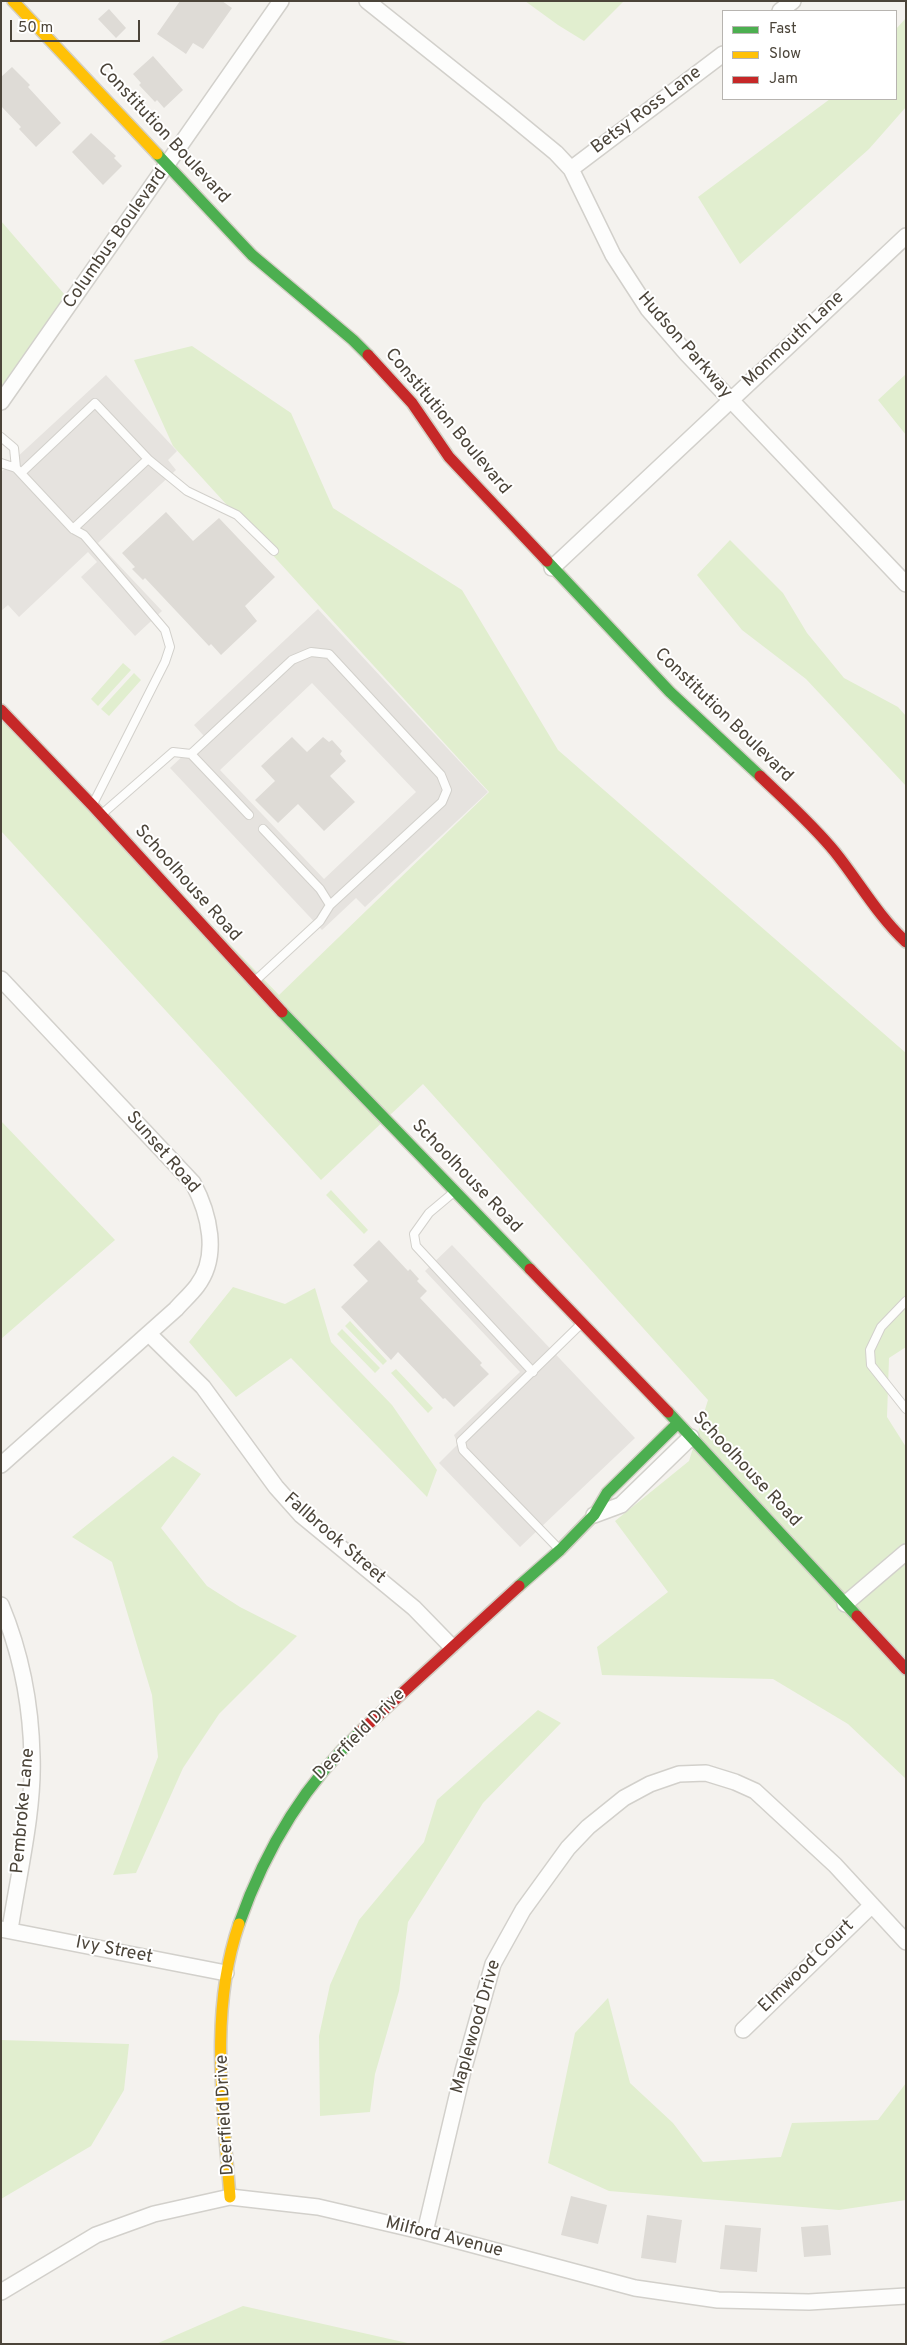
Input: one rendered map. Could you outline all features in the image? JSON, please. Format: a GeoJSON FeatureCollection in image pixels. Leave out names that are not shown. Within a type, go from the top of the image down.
{"type":"FeatureCollection","features":[{"type":"Feature","properties":{"kind":"street","name":"Constitution Boulevard"},"geometry":{"type":"LineString","coordinates":[[13,1],[252,255],[353,340],[386,374],[412,403],[449,457],[670,692],[800,814],[835,852],[891,928],[906,942]]}},
{"type":"Feature","properties":{"kind":"street","name":"Columbus Boulevard"},"geometry":{"type":"LineString","coordinates":[[1,402],[281,1]]}},
{"type":"Feature","properties":{"kind":"street","name":"Hudson Parkway"},"geometry":{"type":"LineString","coordinates":[[367,1],[505,111],[556,153],[571,169],[613,255],[648,309],[730,399],[906,584]]}},
{"type":"Feature","properties":{"kind":"street"},"geometry":{"type":"LineString","coordinates":[[781,10],[794,1]]}},
{"type":"Feature","properties":{"kind":"street","name":"Betsy Ross Lane"},"geometry":{"type":"LineString","coordinates":[[571,169],[722,55]]}},
{"type":"Feature","properties":{"kind":"street","name":"Monmouth Lane"},"geometry":{"type":"LineString","coordinates":[[552,568],[730,399],[906,236]]}},
{"type":"Feature","properties":{"kind":"street","name":"Schoolhouse Road"},"geometry":{"type":"LineString","coordinates":[[1,710],[92,805],[254,982],[678,1423],[906,1669]]}},
{"type":"Feature","properties":{"kind":"street","name":"Sunset Road"},"geometry":{"type":"LineString","coordinates":[[1,979],[193,1182],[203,1200],[211,1240],[208,1265],[198,1285],[176,1309],[1,1465]]}},
{"type":"Feature","properties":{"kind":"street","name":"Fallbrook Street"},"geometry":{"type":"LineString","coordinates":[[149,1334],[203,1387],[276,1487],[301,1515],[414,1608],[451,1646]]}},
{"type":"Feature","properties":{"kind":"street","name":"Deerfield Drive"},"geometry":{"type":"LineString","coordinates":[[230,2197],[222,2089],[222,2005],[226,1973],[233,1942],[252,1888],[289,1816],[312,1783],[340,1750],[451,1646],[560,1550],[594,1515],[607,1493],[678,1423]]}},
{"type":"Feature","properties":{"kind":"street","name":"Deerfield Drive"},"geometry":{"type":"LineString","coordinates":[[594,1515],[621,1505],[691,1437]]}},
{"type":"Feature","properties":{"kind":"street"},"geometry":{"type":"LineString","coordinates":[[845,1604],[906,1552]]}},
{"type":"Feature","properties":{"kind":"street","name":"Pembroke Lane"},"geometry":{"type":"LineString","coordinates":[[1,1605],[12,1631],[23,1673],[32,1758],[28,1814],[6,1930]]}},
{"type":"Feature","properties":{"kind":"street","name":"Maplewood Drive"},"geometry":{"type":"LineString","coordinates":[[424,2232],[463,2071],[493,1964],[523,1910],[568,1848],[588,1827],[624,1798],[650,1784],[679,1774],[706,1774],[735,1782],[756,1791],[835,1865],[906,1942]]}},
{"type":"Feature","properties":{"kind":"street","name":"Elmwood Court"},"geometry":{"type":"LineString","coordinates":[[743,2030],[872,1905]]}},
{"type":"Feature","properties":{"kind":"street","name":"Ivy Street"},"geometry":{"type":"LineString","coordinates":[[6,1930],[226,1973]]}},
{"type":"Feature","properties":{"kind":"street","name":"Milford Avenue"},"geometry":{"type":"LineString","coordinates":[[1,2292],[96,2235],[154,2214],[230,2197],[270,2200],[318,2207],[424,2232],[635,2288],[718,2300],[809,2302],[906,2296]]}},
{"type":"Feature","properties":{"kind":"lane"},"geometry":{"type":"LineString","coordinates":[[19,471],[95,403],[148,459],[187,491],[237,515],[274,552]]}},
{"type":"Feature","properties":{"kind":"lane"},"geometry":{"type":"LineString","coordinates":[[1,437],[14,448],[19,471]]}},
{"type":"Feature","properties":{"kind":"lane"},"geometry":{"type":"LineString","coordinates":[[73,529],[148,459]]}},
{"type":"Feature","properties":{"kind":"lane"},"geometry":{"type":"LineString","coordinates":[[1,464],[19,471],[73,529],[84,536],[165,630],[170,647],[165,662],[92,805]]}},
{"type":"Feature","properties":{"kind":"lane"},"geometry":{"type":"LineString","coordinates":[[191,754],[292,660],[311,652],[329,654],[441,775],[448,790],[442,802],[330,906],[320,921],[254,982]]}},
{"type":"Feature","properties":{"kind":"lane"},"geometry":{"type":"LineString","coordinates":[[101,815],[173,752],[191,754],[249,815]]}},
{"type":"Feature","properties":{"kind":"lane"},"geometry":{"type":"LineString","coordinates":[[263,829],[320,890],[330,906]]}},
{"type":"Feature","properties":{"kind":"lane"},"geometry":{"type":"LineString","coordinates":[[456,1190],[429,1213],[414,1234],[416,1246],[533,1372]]}},
{"type":"Feature","properties":{"kind":"lane"},"geometry":{"type":"LineString","coordinates":[[906,1302],[881,1327],[870,1350],[871,1365],[906,1409]]}},
{"type":"Feature","properties":{"kind":"lane"},"geometry":{"type":"LineString","coordinates":[[560,1550],[463,1450],[461,1441],[582,1324]]}},
{"type":"Feature","properties":{"kind":"green space"},"geometry":{"type":"Polygon","coordinates":[[[525,1],[624,1],[584,41],[525,1]]]}},
{"type":"Feature","properties":{"kind":"green space"},"geometry":{"type":"Polygon","coordinates":[[[906,18],[906,107],[869,149],[740,264],[698,197],[829,100],[897,100],[897,28],[906,18]]]}},
{"type":"Feature","properties":{"kind":"green space"},"geometry":{"type":"Polygon","coordinates":[[[1,221],[65,295],[1,393],[1,221]]]}},
{"type":"Feature","properties":{"kind":"green space"},"geometry":{"type":"Polygon","coordinates":[[[192,346],[291,413],[333,508],[462,590],[558,750],[906,1053],[906,1347],[889,1358],[887,1417],[906,1447],[906,1779],[848,1724],[773,1679],[602,1675],[597,1647],[668,1592],[615,1521],[689,1461],[708,1400],[423,1084],[321,1180],[1,831],[1,707],[279,995],[489,792],[173,446],[134,360],[192,346]]]}},
{"type":"Feature","properties":{"kind":"green space"},"geometry":{"type":"Polygon","coordinates":[[[906,374],[906,435],[878,400],[906,374]]]}},
{"type":"Feature","properties":{"kind":"green space"},"geometry":{"type":"Polygon","coordinates":[[[730,540],[783,593],[807,633],[844,678],[898,707],[906,716],[906,786],[806,679],[742,630],[697,575],[730,540]]]}},
{"type":"Feature","properties":{"kind":"green space"},"geometry":{"type":"Polygon","coordinates":[[[123,663],[131,670],[98,706],[91,699],[123,663]]]}},
{"type":"Feature","properties":{"kind":"green space"},"geometry":{"type":"Polygon","coordinates":[[[134,673],[141,680],[109,716],[101,709],[134,673]]]}},
{"type":"Feature","properties":{"kind":"green space"},"geometry":{"type":"Polygon","coordinates":[[[1,1121],[115,1240],[1,1339],[1,1121]]]}},
{"type":"Feature","properties":{"kind":"green space"},"geometry":{"type":"Polygon","coordinates":[[[331,1190],[368,1230],[364,1234],[326,1195],[331,1190]]]}},
{"type":"Feature","properties":{"kind":"green space"},"geometry":{"type":"Polygon","coordinates":[[[233,1287],[285,1304],[315,1288],[331,1342],[392,1405],[437,1470],[427,1497],[291,1358],[236,1397],[189,1342],[233,1287]]]}},
{"type":"Feature","properties":{"kind":"green space"},"geometry":{"type":"Polygon","coordinates":[[[350,1321],[387,1361],[383,1365],[345,1326],[350,1321]]]}},
{"type":"Feature","properties":{"kind":"green space"},"geometry":{"type":"Polygon","coordinates":[[[342,1329],[380,1368],[375,1373],[337,1334],[342,1329]]]}},
{"type":"Feature","properties":{"kind":"green space"},"geometry":{"type":"Polygon","coordinates":[[[396,1369],[433,1408],[428,1413],[391,1373],[396,1369]]]}},
{"type":"Feature","properties":{"kind":"green space"},"geometry":{"type":"Polygon","coordinates":[[[173,1456],[201,1474],[161,1528],[207,1586],[240,1607],[297,1636],[219,1714],[183,1768],[136,1873],[113,1875],[158,1757],[152,1695],[112,1562],[72,1537],[173,1456]]]}},
{"type":"Feature","properties":{"kind":"green space"},"geometry":{"type":"Polygon","coordinates":[[[538,1710],[561,1723],[483,1803],[408,1922],[399,1991],[375,2074],[370,2112],[320,2116],[319,2036],[330,1985],[359,1920],[424,1842],[437,1800],[538,1710]]]}},
{"type":"Feature","properties":{"kind":"green space"},"geometry":{"type":"Polygon","coordinates":[[[608,1998],[630,2083],[673,2123],[703,2162],[781,2157],[792,2123],[878,2120],[906,2083],[906,2200],[839,2210],[609,2191],[548,2163],[575,2033],[608,1998]]]}},
{"type":"Feature","properties":{"kind":"green space"},"geometry":{"type":"Polygon","coordinates":[[[1,2040],[129,2044],[124,2090],[91,2146],[1,2199],[1,2040]]]}},
{"type":"Feature","properties":{"kind":"green space"},"geometry":{"type":"Polygon","coordinates":[[[243,2306],[412,2344],[156,2344],[243,2306]]]}},
{"type":"Feature","properties":{"kind":"shaded area"},"geometry":{"type":"Polygon","coordinates":[[[106,375],[177,451],[168,460],[176,470],[98,543],[162,611],[135,636],[81,577],[97,562],[88,552],[19,617],[8,605],[1,611],[1,472],[106,375]]]}},
{"type":"Feature","properties":{"kind":"shaded area"},"geometry":{"type":"Polygon","coordinates":[[[318,609],[488,792],[365,907],[356,898],[322,930],[170,768],[204,736],[194,725],[318,609]],[[312,683],[220,770],[324,879],[416,792],[312,683]]]}},
{"type":"Feature","properties":{"kind":"shaded area"},"geometry":{"type":"Polygon","coordinates":[[[452,1245],[635,1438],[520,1547],[439,1463],[458,1444],[454,1435],[520,1372],[425,1271],[452,1245]]]}},
{"type":"Feature","properties":{"kind":"building"},"geometry":{"type":"Polygon","coordinates":[[[180,1],[222,1],[232,8],[203,49],[193,43],[186,54],[157,34],[180,1]]]}},
{"type":"Feature","properties":{"kind":"building"},"geometry":{"type":"Polygon","coordinates":[[[109,9],[126,28],[116,38],[98,19],[109,9]]]}},
{"type":"Feature","properties":{"kind":"building"},"geometry":{"type":"Polygon","coordinates":[[[153,56],[183,90],[164,108],[157,100],[155,102],[139,85],[141,83],[133,74],[153,56]]]}},
{"type":"Feature","properties":{"kind":"building"},"geometry":{"type":"Polygon","coordinates":[[[12,67],[30,85],[28,87],[61,123],[36,147],[19,129],[21,127],[1,106],[1,77],[12,67]]]}},
{"type":"Feature","properties":{"kind":"building"},"geometry":{"type":"Polygon","coordinates":[[[91,133],[116,156],[114,158],[122,166],[103,185],[72,152],[91,133]]]}},
{"type":"Feature","properties":{"kind":"building"},"geometry":{"type":"Polygon","coordinates":[[[166,512],[193,541],[219,518],[275,577],[245,606],[257,621],[221,655],[211,644],[209,646],[145,578],[143,580],[132,569],[135,567],[122,553],[166,512]]]}},
{"type":"Feature","properties":{"kind":"building"},"geometry":{"type":"Polygon","coordinates":[[[292,737],[307,752],[323,737],[329,742],[332,740],[342,751],[340,754],[346,761],[330,776],[355,802],[324,831],[298,804],[278,823],[255,800],[275,781],[261,766],[292,737]]]}},
{"type":"Feature","properties":{"kind":"building"},"geometry":{"type":"Polygon","coordinates":[[[379,1240],[408,1271],[410,1269],[419,1279],[417,1281],[427,1291],[420,1298],[482,1363],[480,1365],[489,1374],[454,1407],[445,1398],[443,1399],[398,1352],[391,1360],[341,1307],[368,1281],[353,1265],[379,1240]]]}},
{"type":"Feature","properties":{"kind":"building"},"geometry":{"type":"Polygon","coordinates":[[[571,2196],[607,2205],[598,2244],[561,2235],[571,2196]]]}},
{"type":"Feature","properties":{"kind":"building"},"geometry":{"type":"Polygon","coordinates":[[[647,2215],[682,2220],[676,2263],[641,2258],[647,2215]]]}},
{"type":"Feature","properties":{"kind":"building"},"geometry":{"type":"Polygon","coordinates":[[[725,2225],[761,2228],[757,2272],[720,2269],[725,2225]]]}},
{"type":"Feature","properties":{"kind":"building"},"geometry":{"type":"Polygon","coordinates":[[[828,2225],[831,2255],[804,2257],[801,2227],[828,2225]]]}},
{"type":"Feature","properties":{"kind":"traffic: fast"},"geometry":{"type":"LineString","coordinates":[[157,154],[252,255],[353,340],[368,355]]}},
{"type":"Feature","properties":{"kind":"traffic: fast"},"geometry":{"type":"LineString","coordinates":[[547,561],[670,692],[760,776]]}},
{"type":"Feature","properties":{"kind":"traffic: fast"},"geometry":{"type":"LineString","coordinates":[[282,1012],[530,1269]]}},
{"type":"Feature","properties":{"kind":"traffic: fast"},"geometry":{"type":"LineString","coordinates":[[668,1412],[857,1616]]}},
{"type":"Feature","properties":{"kind":"traffic: fast"},"geometry":{"type":"LineString","coordinates":[[519,1586],[560,1550],[594,1515],[607,1493],[678,1423]]}},
{"type":"Feature","properties":{"kind":"traffic: fast"},"geometry":{"type":"LineString","coordinates":[[239,1924],[261,1870],[288,1820],[322,1773],[362,1730]]}},
{"type":"Feature","properties":{"kind":"traffic: slow"},"geometry":{"type":"LineString","coordinates":[[13,1],[157,154]]}},
{"type":"Feature","properties":{"kind":"traffic: slow"},"geometry":{"type":"LineString","coordinates":[[230,2197],[222,2094],[221,2025],[230,1957],[239,1924]]}},
{"type":"Feature","properties":{"kind":"traffic: jam"},"geometry":{"type":"LineString","coordinates":[[368,355],[412,403],[449,457],[547,561]]}},
{"type":"Feature","properties":{"kind":"traffic: jam"},"geometry":{"type":"LineString","coordinates":[[1,710],[92,805],[282,1012]]}},
{"type":"Feature","properties":{"kind":"traffic: jam"},"geometry":{"type":"LineString","coordinates":[[760,776],[827,842],[878,910],[906,942]]}},
{"type":"Feature","properties":{"kind":"traffic: jam"},"geometry":{"type":"LineString","coordinates":[[530,1269],[668,1412]]}},
{"type":"Feature","properties":{"kind":"traffic: jam"},"geometry":{"type":"LineString","coordinates":[[362,1730],[519,1586]]}},
{"type":"Feature","properties":{"kind":"traffic: jam"},"geometry":{"type":"LineString","coordinates":[[857,1616],[906,1669]]}}]}
